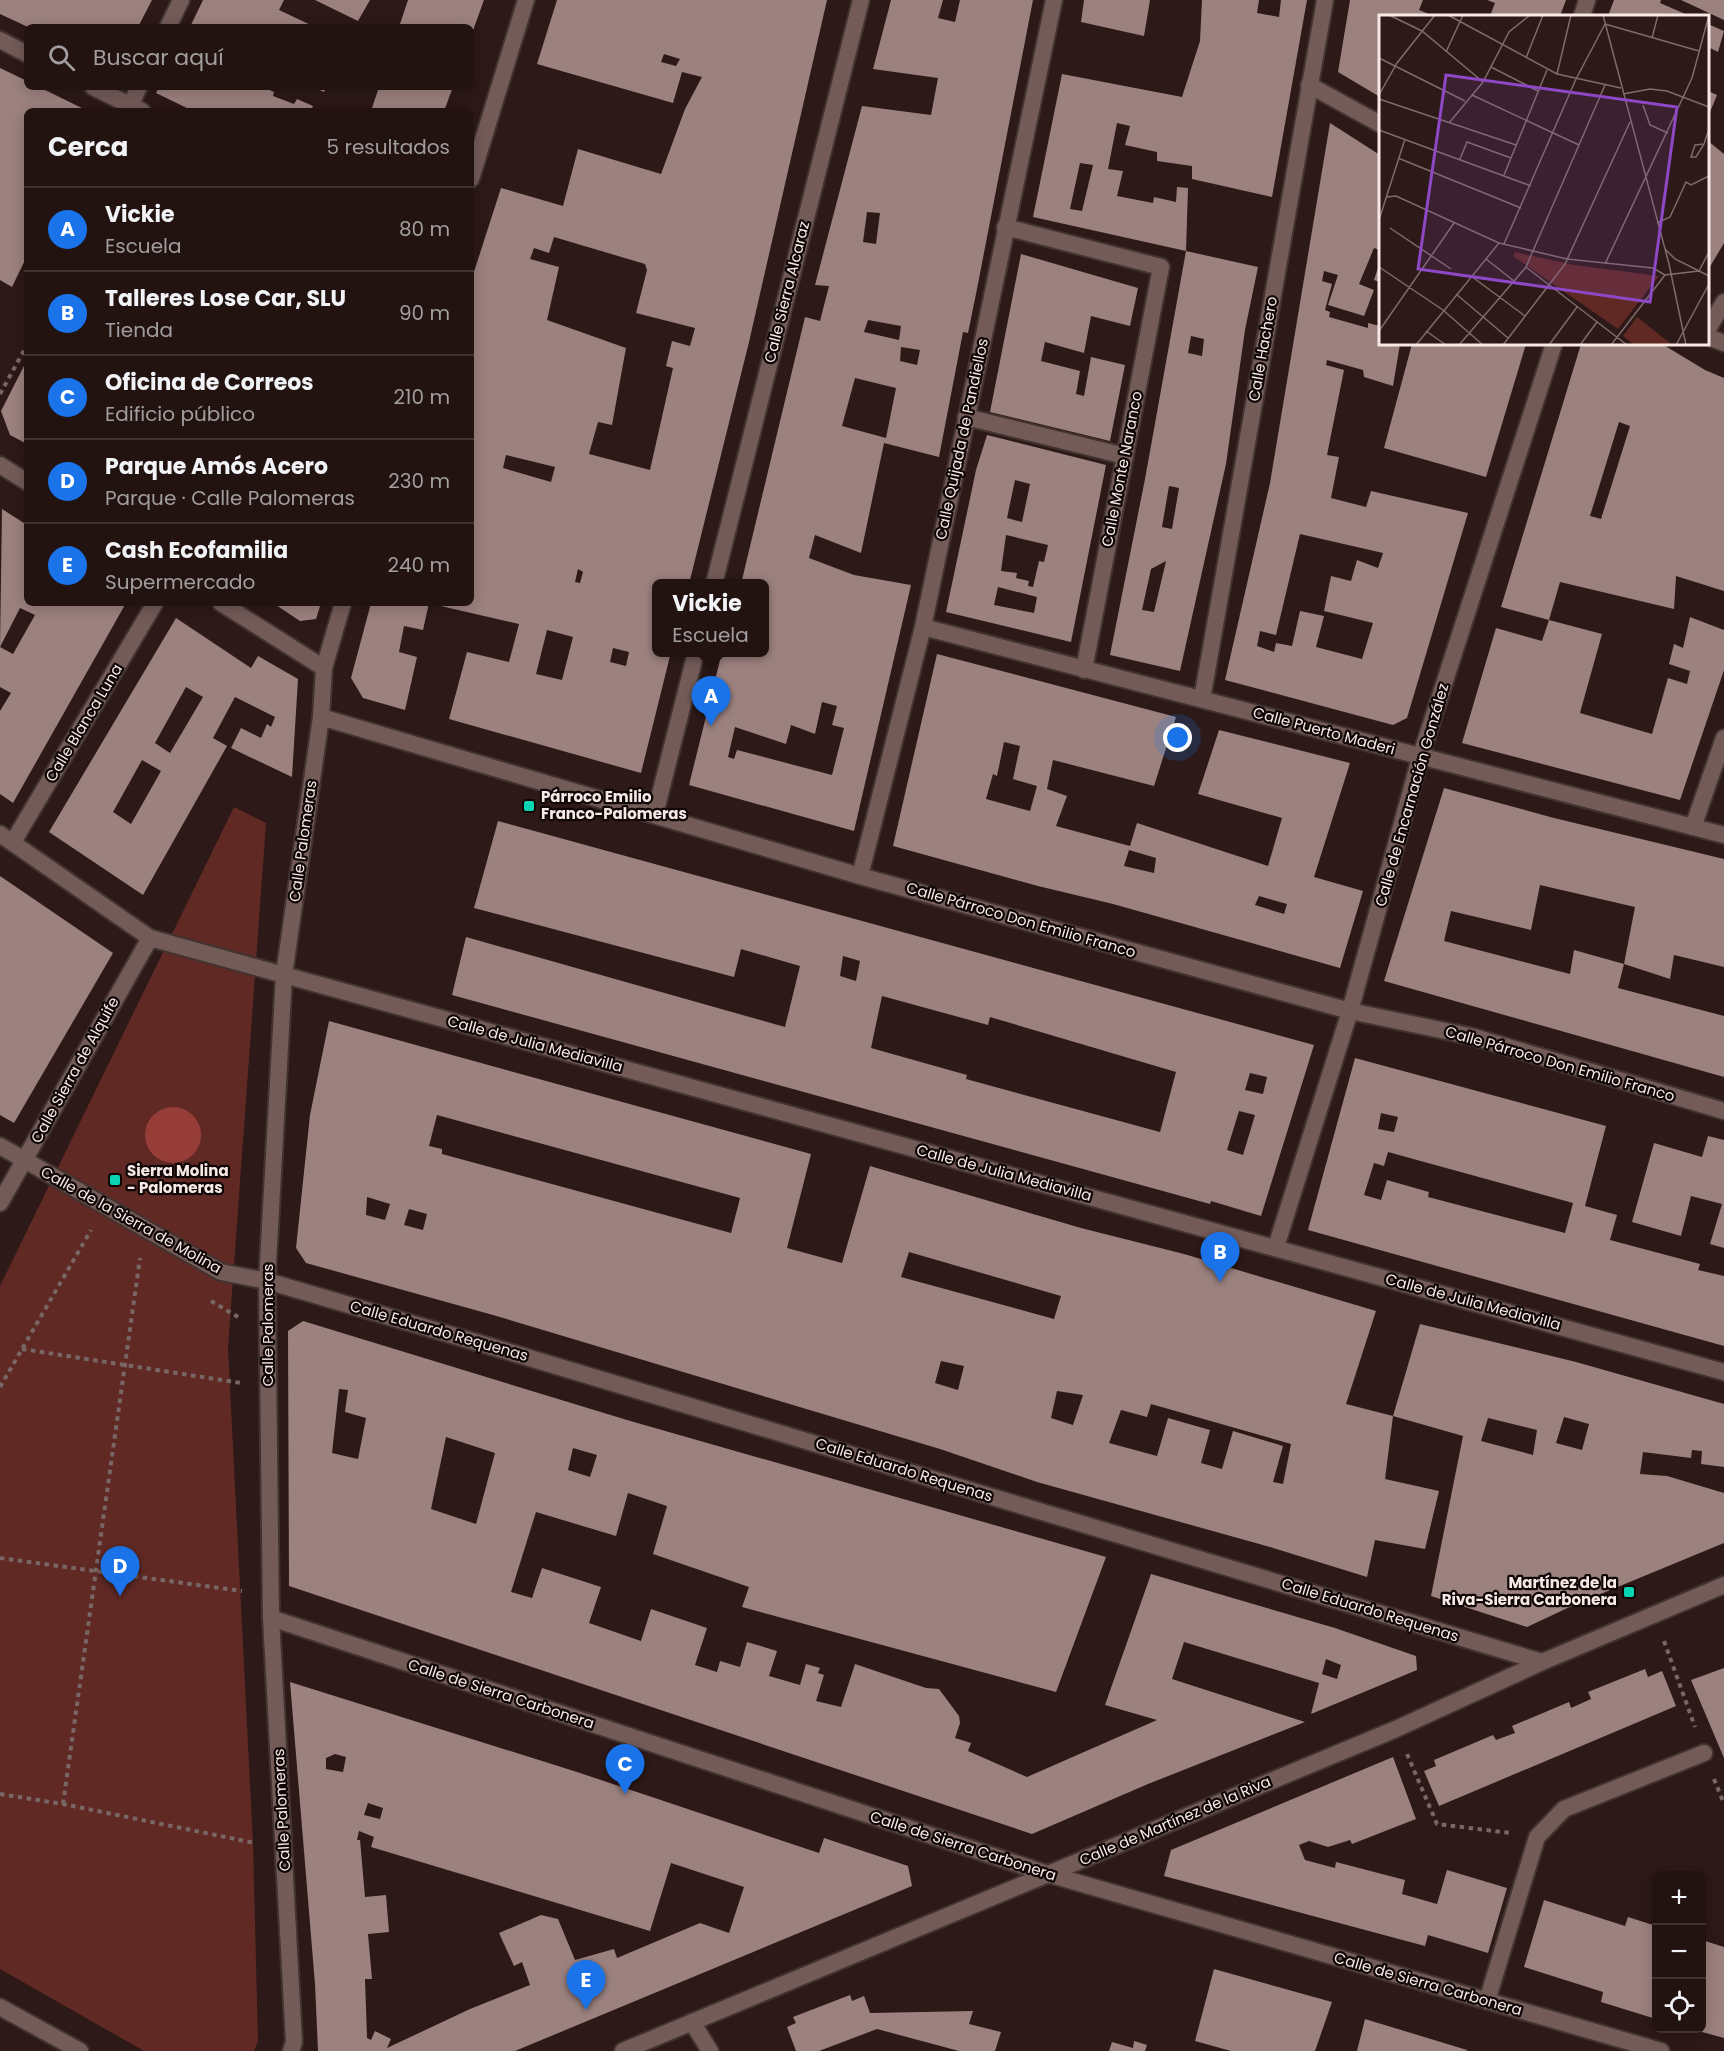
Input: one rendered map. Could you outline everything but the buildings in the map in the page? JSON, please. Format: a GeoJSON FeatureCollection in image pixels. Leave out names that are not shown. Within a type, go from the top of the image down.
{"type":"FeatureCollection","features":[{"type":"Feature","properties":{"kind":"street"},"geometry":{"type":"LineString","coordinates":[[169,24],[181,0]]}},
{"type":"Feature","properties":{"kind":"street"},"geometry":{"type":"LineString","coordinates":[[474,169],[526,0]]}},
{"type":"Feature","properties":{"kind":"street","name":"Calle Sierra Alcaraz"},"geometry":{"type":"LineString","coordinates":[[715,579],[861,0]]}},
{"type":"Feature","properties":{"kind":"street","name":"Calle Quijada de Pandiellos"},"geometry":{"type":"LineString","coordinates":[[860,876],[923,627],[1054,0]]}},
{"type":"Feature","properties":{"kind":"street","name":"Calle Hachero"},"geometry":{"type":"LineString","coordinates":[[1202,699],[1325,0]]}},
{"type":"Feature","properties":{"kind":"street"},"geometry":{"type":"LineString","coordinates":[[1582,15],[1587,0]]}},
{"type":"Feature","properties":{"kind":"street"},"geometry":{"type":"LineString","coordinates":[[0,40],[24,52]]}},
{"type":"Feature","properties":{"kind":"street"},"geometry":{"type":"LineString","coordinates":[[1309,85],[1379,123]]}},
{"type":"Feature","properties":{"kind":"street"},"geometry":{"type":"LineString","coordinates":[[98,90],[131,108]]}},
{"type":"Feature","properties":{"kind":"street"},"geometry":{"type":"LineString","coordinates":[[133,108],[139,90]]}},
{"type":"Feature","properties":{"kind":"street","name":"Calle Monte Naranco"},"geometry":{"type":"LineString","coordinates":[[1005,227],[1161,267],[1084,670]]}},
{"type":"Feature","properties":{"kind":"street"},"geometry":{"type":"LineString","coordinates":[[1709,326],[1724,302]]}},
{"type":"Feature","properties":{"kind":"street"},"geometry":{"type":"LineString","coordinates":[[1709,338],[1724,343]]}},
{"type":"Feature","properties":{"kind":"street","name":"Calle de Encarnación González"},"geometry":{"type":"LineString","coordinates":[[1276,1248],[1350,1011],[1420,758],[1554,345]]}},
{"type":"Feature","properties":{"kind":"street"},"geometry":{"type":"LineString","coordinates":[[966,417],[1125,456]]}},
{"type":"Feature","properties":{"kind":"street"},"geometry":{"type":"LineString","coordinates":[[2,472],[24,481]]}},
{"type":"Feature","properties":{"kind":"street","name":"Calle Blanca Luna"},"geometry":{"type":"LineString","coordinates":[[6,838],[153,606]]}},
{"type":"Feature","properties":{"kind":"street"},"geometry":{"type":"LineString","coordinates":[[226,606],[324,668]]}},
{"type":"Feature","properties":{"kind":"street","name":"Calle Palomeras"},"geometry":{"type":"LineString","coordinates":[[291,2051],[294,2042],[271,1618],[267,1281],[284,975],[321,717],[324,668],[342,606]]}},
{"type":"Feature","properties":{"kind":"street","name":"Calle Puerto Maderi"},"geometry":{"type":"LineString","coordinates":[[923,627],[1420,758],[1724,835]]}},
{"type":"Feature","properties":{"kind":"street"},"geometry":{"type":"LineString","coordinates":[[655,814],[695,657]]}},
{"type":"Feature","properties":{"kind":"street","name":"Calle Párroco Don Emilio Franco"},"geometry":{"type":"LineString","coordinates":[[321,717],[860,876],[1350,1011],[1474,1037],[1724,1111]]}},
{"type":"Feature","properties":{"kind":"street"},"geometry":{"type":"LineString","coordinates":[[1693,827],[1724,738]]}},
{"type":"Feature","properties":{"kind":"street","name":"Calle de Julia Mediavilla"},"geometry":{"type":"LineString","coordinates":[[6,838],[150,938],[1724,1372]]}},
{"type":"Feature","properties":{"kind":"street","name":"Calle Sierra de Alquife"},"geometry":{"type":"LineString","coordinates":[[0,1203],[150,938]]}},
{"type":"Feature","properties":{"kind":"street","name":"Calle de la Sierra de Molina"},"geometry":{"type":"LineString","coordinates":[[0,1146],[221,1272],[267,1281]]}},
{"type":"Feature","properties":{"kind":"street","name":"Calle Eduardo Requenas"},"geometry":{"type":"LineString","coordinates":[[267,1281],[1542,1662]]}},
{"type":"Feature","properties":{"kind":"street","name":"Calle de Martínez de la Riva"},"geometry":{"type":"LineString","coordinates":[[623,2051],[1396,1729],[1542,1662],[1724,1585]]}},
{"type":"Feature","properties":{"kind":"street","name":"Calle de Sierra Carbonera"},"geometry":{"type":"LineString","coordinates":[[271,1618],[1048,1874],[1661,2051]]}},
{"type":"Feature","properties":{"kind":"street"},"geometry":{"type":"LineString","coordinates":[[1487,2001],[1537,1837],[1564,1809],[1704,1753]]}},
{"type":"Feature","properties":{"kind":"street"},"geometry":{"type":"LineString","coordinates":[[0,2007],[80,2051]]}},
{"type":"Feature","properties":{"kind":"street"},"geometry":{"type":"LineString","coordinates":[[692,2022],[710,2051]]}},
{"type":"Feature","properties":{"kind":"path"},"geometry":{"type":"LineString","coordinates":[[0,394],[24,350]]}},
{"type":"Feature","properties":{"kind":"path"},"geometry":{"type":"LineString","coordinates":[[63,1804],[144,1229]]}},
{"type":"Feature","properties":{"kind":"path"},"geometry":{"type":"LineString","coordinates":[[0,1387],[91,1230],[101,1235]]}},
{"type":"Feature","properties":{"kind":"path"},"geometry":{"type":"LineString","coordinates":[[130,1253],[150,1265]]}},
{"type":"Feature","properties":{"kind":"path"},"geometry":{"type":"LineString","coordinates":[[202,1295],[243,1319]]}},
{"type":"Feature","properties":{"kind":"path"},"geometry":{"type":"LineString","coordinates":[[22,1349],[245,1384],[244,1374]]}},
{"type":"Feature","properties":{"kind":"path"},"geometry":{"type":"LineString","coordinates":[[0,1558],[251,1593]]}},
{"type":"Feature","properties":{"kind":"path"},"geometry":{"type":"LineString","coordinates":[[1655,1614],[1724,1804]]}},
{"type":"Feature","properties":{"kind":"path"},"geometry":{"type":"LineString","coordinates":[[1396,1729],[1437,1824],[1537,1837]]}},
{"type":"Feature","properties":{"kind":"path"},"geometry":{"type":"LineString","coordinates":[[0,1794],[63,1804],[253,1844],[259,1842]]}},
{"type":"Feature","properties":{"kind":"shaded area"},"geometry":{"type":"Polygon","coordinates":[[[234,807],[266,823],[228,1348],[253,1844],[258,2041],[254,2051],[144,2051],[0,1969],[0,1286],[234,807]]]}},
{"type":"Feature","properties":{"kind":"shaded area"},"geometry":{"type":"Polygon","coordinates":[[[173,1107],[184,1109],[193,1115],[199,1124],[201,1135],[199,1146],[193,1155],[184,1161],[173,1163],[162,1161],[153,1155],[147,1146],[145,1135],[147,1124],[153,1115],[162,1109],[173,1107]]]}},
{"type":"Feature","properties":{"kind":"place","name":"Vickie"},"geometry":{"type":"Point","coordinates":[711,726]}},
{"type":"Feature","properties":{"kind":"place","name":"Párroco Emilio Franco-Palomeras"},"geometry":{"type":"Point","coordinates":[529,806]}},
{"type":"Feature","properties":{"kind":"place","name":"Sierra Molina - Palomeras"},"geometry":{"type":"Point","coordinates":[115,1180]}},
{"type":"Feature","properties":{"kind":"place","name":"Talleres Lose Car, SLU"},"geometry":{"type":"Point","coordinates":[1220,1282]}},
{"type":"Feature","properties":{"kind":"place","name":"Martínez de la Riva-Sierra Carbonera"},"geometry":{"type":"Point","coordinates":[1629,1592]}},
{"type":"Feature","properties":{"kind":"place","name":"Parque Amós Acero"},"geometry":{"type":"Point","coordinates":[120,1596]}},
{"type":"Feature","properties":{"kind":"place","name":"Oficina de Correos"},"geometry":{"type":"Point","coordinates":[625,1794]}},
{"type":"Feature","properties":{"kind":"place","name":"Cash Ecofamilia"},"geometry":{"type":"Point","coordinates":[586,2010]}}]}
